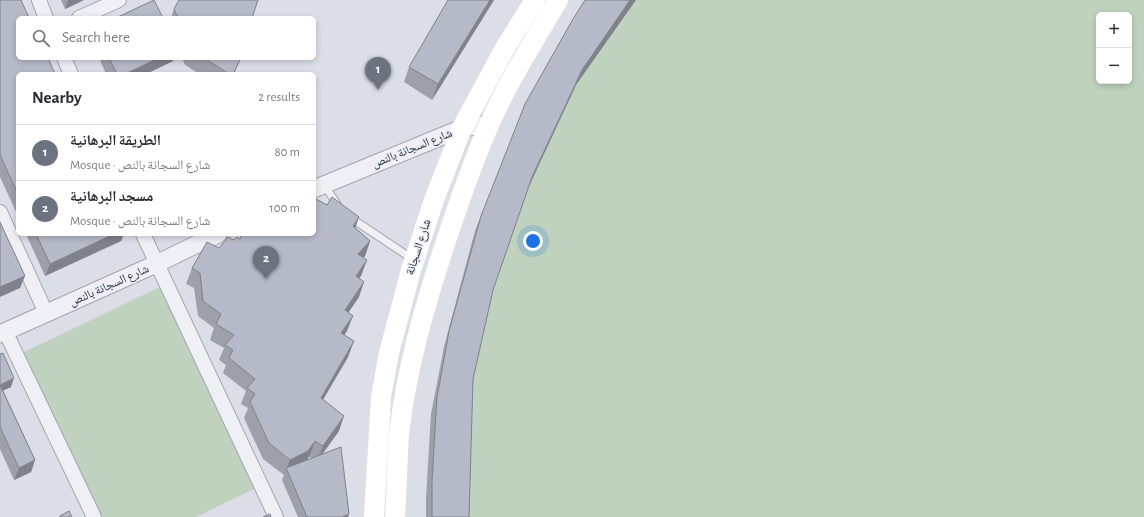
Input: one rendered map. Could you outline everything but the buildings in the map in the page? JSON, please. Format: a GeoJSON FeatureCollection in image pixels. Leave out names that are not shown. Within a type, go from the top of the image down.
{"type":"FeatureCollection","features":[{"type":"Feature","properties":{"kind":"main road","name":"شارع السجانة"},"geometry":{"type":"LineString","coordinates":[[374,517],[382,397],[389,353],[414,260],[434,200],[462,128],[505,48],[535,0]]}},
{"type":"Feature","properties":{"kind":"main road","name":"شارع السجانة"},"geometry":{"type":"LineString","coordinates":[[395,517],[399,436],[417,334],[459,201],[489,124],[523,59],[558,0]]}},
{"type":"Feature","properties":{"kind":"street"},"geometry":{"type":"LineString","coordinates":[[39,0],[45,16]]}},
{"type":"Feature","properties":{"kind":"street"},"geometry":{"type":"LineString","coordinates":[[83,16],[119,0]]}},
{"type":"Feature","properties":{"kind":"street"},"geometry":{"type":"LineString","coordinates":[[65,60],[70,72]]}},
{"type":"Feature","properties":{"kind":"street","name":"شارع السجانة بالنص"},"geometry":{"type":"LineString","coordinates":[[319,187],[462,128],[489,124]]}},
{"type":"Feature","properties":{"kind":"street"},"geometry":{"type":"LineString","coordinates":[[0,212],[46,313]]}},
{"type":"Feature","properties":{"kind":"street"},"geometry":{"type":"LineString","coordinates":[[144,236],[276,517]]}},
{"type":"Feature","properties":{"kind":"street","name":"شارع السجانة بالنص"},"geometry":{"type":"LineString","coordinates":[[3,332],[156,264],[214,236]]}},
{"type":"Feature","properties":{"kind":"street"},"geometry":{"type":"LineString","coordinates":[[3,332],[94,517]]}},
{"type":"Feature","properties":{"kind":"lane"},"geometry":{"type":"LineString","coordinates":[[319,187],[343,212],[370,233],[414,260]]}},
{"type":"Feature","properties":{"kind":"green space"},"geometry":{"type":"Polygon","coordinates":[[[589,0],[1144,0],[1144,517],[426,517],[444,347],[475,231],[520,120],[589,0]]]}},
{"type":"Feature","properties":{"kind":"green space"},"geometry":{"type":"Polygon","coordinates":[[[160,287],[256,488],[196,517],[98,517],[20,354],[160,287]]]}},
{"type":"Feature","properties":{"kind":"place","name":"الطريقة البرهانية"},"geometry":{"type":"Point","coordinates":[378,90]}},
{"type":"Feature","properties":{"kind":"place","name":"مسجد البرهانية"},"geometry":{"type":"Point","coordinates":[266,279]}}]}
